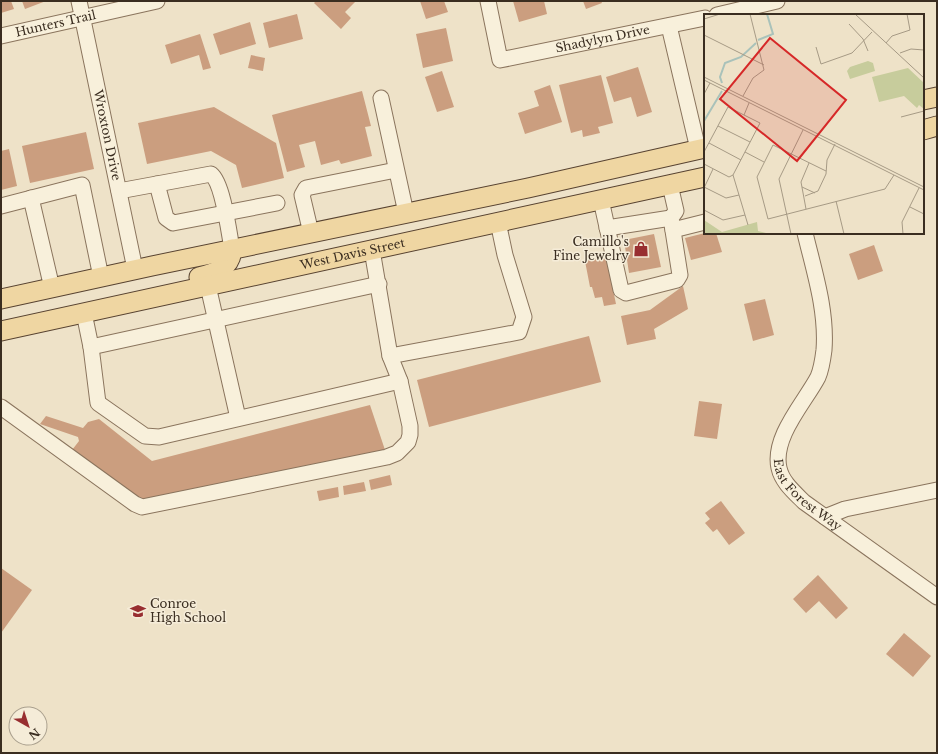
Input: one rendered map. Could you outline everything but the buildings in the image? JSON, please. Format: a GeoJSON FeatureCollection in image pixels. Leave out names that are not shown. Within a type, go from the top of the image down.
{"type":"FeatureCollection","features":[{"type":"Feature","properties":{"kind":"main road"},"geometry":{"type":"LineString","coordinates":[[924,100],[937,97]]}},
{"type":"Feature","properties":{"kind":"main road"},"geometry":{"type":"LineString","coordinates":[[924,130],[937,126]]}},
{"type":"Feature","properties":{"kind":"main road"},"geometry":{"type":"LineString","coordinates":[[2,295],[52,288],[135,269],[510,192],[702,148]]}},
{"type":"Feature","properties":{"kind":"main road"},"geometry":{"type":"LineString","coordinates":[[569,207],[586,194],[684,170],[692,166],[702,148]]}},
{"type":"Feature","properties":{"kind":"main road","name":"West Davis Street"},"geometry":{"type":"LineString","coordinates":[[1,331],[704,177]]}},
{"type":"Feature","properties":{"kind":"main road"},"geometry":{"type":"LineString","coordinates":[[372,250],[375,238],[383,231],[489,206],[510,192]]}},
{"type":"Feature","properties":{"kind":"main road"},"geometry":{"type":"LineString","coordinates":[[47,321],[69,306],[215,273],[228,264],[232,257],[232,249]]}},
{"type":"Feature","properties":{"kind":"street","name":"Wroxton Drive"},"geometry":{"type":"LineString","coordinates":[[79,1],[135,269]]}},
{"type":"Feature","properties":{"kind":"street","name":"Hunters Trail"},"geometry":{"type":"LineString","coordinates":[[1,36],[157,1]]}},
{"type":"Feature","properties":{"kind":"street","name":"Shadylyn Drive"},"geometry":{"type":"LineString","coordinates":[[488,1],[500,60],[704,18]]}},
{"type":"Feature","properties":{"kind":"street"},"geometry":{"type":"LineString","coordinates":[[721,14],[777,1]]}},
{"type":"Feature","properties":{"kind":"street"},"geometry":{"type":"LineString","coordinates":[[669,26],[702,148]]}},
{"type":"Feature","properties":{"kind":"street"},"geometry":{"type":"LineString","coordinates":[[381,98],[406,213]]}},
{"type":"Feature","properties":{"kind":"street"},"geometry":{"type":"LineString","coordinates":[[311,233],[302,195],[306,188],[396,170]]}},
{"type":"Feature","properties":{"kind":"street"},"geometry":{"type":"LineString","coordinates":[[119,191],[211,174],[216,177],[226,213],[232,249]]}},
{"type":"Feature","properties":{"kind":"street"},"geometry":{"type":"LineString","coordinates":[[158,184],[166,218],[173,223],[277,203]]}},
{"type":"Feature","properties":{"kind":"street"},"geometry":{"type":"LineString","coordinates":[[601,200],[621,290],[626,293],[677,280],[680,275],[672,224],[676,211],[670,185]]}},
{"type":"Feature","properties":{"kind":"street"},"geometry":{"type":"LineString","coordinates":[[1,206],[82,186],[101,277]]}},
{"type":"Feature","properties":{"kind":"street"},"geometry":{"type":"LineString","coordinates":[[31,198],[52,288]]}},
{"type":"Feature","properties":{"kind":"street"},"geometry":{"type":"LineString","coordinates":[[390,356],[519,332],[524,317],[505,255],[498,222]]}},
{"type":"Feature","properties":{"kind":"street"},"geometry":{"type":"LineString","coordinates":[[607,228],[704,222]]}},
{"type":"Feature","properties":{"kind":"street","name":"East Forest Way"},"geometry":{"type":"LineString","coordinates":[[805,234],[823,310],[824,350],[818,376],[788,424],[779,451],[779,468],[788,486],[804,502],[937,597]]}},
{"type":"Feature","properties":{"kind":"street"},"geometry":{"type":"LineString","coordinates":[[1,407],[135,504],[146,507],[387,457],[397,453],[408,442],[410,435],[400,381],[390,356],[379,284],[372,250]]}},
{"type":"Feature","properties":{"kind":"street"},"geometry":{"type":"LineString","coordinates":[[91,347],[379,284]]}},
{"type":"Feature","properties":{"kind":"street"},"geometry":{"type":"LineString","coordinates":[[208,286],[238,418]]}},
{"type":"Feature","properties":{"kind":"street"},"geometry":{"type":"LineString","coordinates":[[84,313],[91,347],[98,403],[144,436],[159,437],[400,381]]}},
{"type":"Feature","properties":{"kind":"street"},"geometry":{"type":"LineString","coordinates":[[825,517],[845,509],[937,490]]}},
{"type":"Feature","properties":{"kind":"place","name":"Camillo's Fine Jewelry"},"geometry":{"type":"Point","coordinates":[641,249]}},
{"type":"Feature","properties":{"kind":"place","name":"Conroe High School"},"geometry":{"type":"Point","coordinates":[138,611]}}]}
